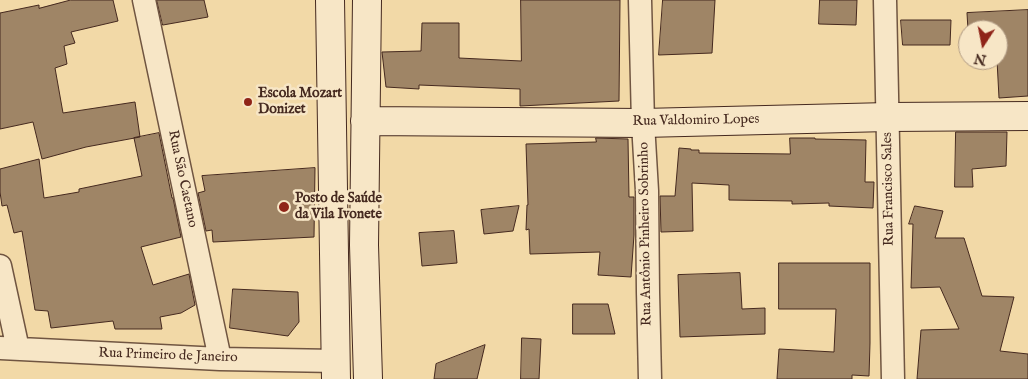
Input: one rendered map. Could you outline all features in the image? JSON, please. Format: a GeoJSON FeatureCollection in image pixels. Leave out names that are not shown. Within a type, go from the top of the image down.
{"type":"FeatureCollection","features":[{"type":"Feature","properties":{"kind":"main road"},"geometry":{"type":"LineString","coordinates":[[330,0],[336,370]]}},
{"type":"Feature","properties":{"kind":"main road"},"geometry":{"type":"LineString","coordinates":[[367,0],[364,245],[368,379]]}},
{"type":"Feature","properties":{"kind":"main road","name":"Rua Valdomiro Lopes"},"geometry":{"type":"LineString","coordinates":[[365,121],[643,123],[888,117],[1028,116]]}},
{"type":"Feature","properties":{"kind":"street","name":"Rua São Caetano"},"geometry":{"type":"LineString","coordinates":[[144,0],[220,359]]}},
{"type":"Feature","properties":{"kind":"street","name":"Rua Antônio Pinheiro Sobrinho"},"geometry":{"type":"LineString","coordinates":[[640,0],[643,123],[647,191],[650,379]]}},
{"type":"Feature","properties":{"kind":"street","name":"Rua Francisco Sales"},"geometry":{"type":"LineString","coordinates":[[885,0],[893,379]]}},
{"type":"Feature","properties":{"kind":"street"},"geometry":{"type":"LineString","coordinates":[[0,266],[9,349]]}},
{"type":"Feature","properties":{"kind":"street","name":"Rua Primeiro de Janeiro"},"geometry":{"type":"LineString","coordinates":[[9,349],[220,359],[336,370]]}},
{"type":"Feature","properties":{"kind":"building"},"geometry":{"type":"Polygon","coordinates":[[[71,0],[113,0],[118,21],[71,32],[75,43],[64,46],[67,64],[55,68],[63,113],[135,102],[140,137],[86,147],[42,159],[33,122],[0,129],[0,13],[39,5],[39,8],[71,0]]]}},
{"type":"Feature","properties":{"kind":"building"},"geometry":{"type":"Polygon","coordinates":[[[157,0],[204,0],[208,17],[163,25],[157,0]]]}},
{"type":"Feature","properties":{"kind":"building"},"geometry":{"type":"Polygon","coordinates":[[[521,0],[620,0],[619,101],[520,106],[520,89],[419,85],[419,89],[386,87],[382,52],[421,51],[422,23],[459,23],[459,58],[521,61],[521,0]]]}},
{"type":"Feature","properties":{"kind":"building"},"geometry":{"type":"Polygon","coordinates":[[[663,0],[715,0],[712,53],[659,55],[663,0]]]}},
{"type":"Feature","properties":{"kind":"building"},"geometry":{"type":"Polygon","coordinates":[[[820,0],[857,0],[856,25],[819,24],[820,0]]]}},
{"type":"Feature","properties":{"kind":"building"},"geometry":{"type":"Polygon","coordinates":[[[1028,10],[1028,96],[999,98],[998,70],[1008,70],[1008,20],[967,20],[967,13],[1028,10]]]}},
{"type":"Feature","properties":{"kind":"building"},"geometry":{"type":"Polygon","coordinates":[[[901,20],[951,20],[950,45],[903,45],[901,20]]]}},
{"type":"Feature","properties":{"kind":"building"},"geometry":{"type":"Polygon","coordinates":[[[956,132],[1007,132],[1006,166],[972,169],[973,187],[955,187],[956,132]]]}},
{"type":"Feature","properties":{"kind":"building"},"geometry":{"type":"Polygon","coordinates":[[[159,133],[181,237],[141,247],[153,285],[189,274],[195,305],[181,313],[160,317],[162,329],[115,329],[113,321],[51,328],[48,311],[35,310],[22,231],[14,233],[7,205],[2,206],[0,169],[39,159],[44,198],[79,192],[79,189],[142,176],[134,138],[159,133]]]}},
{"type":"Feature","properties":{"kind":"building"},"geometry":{"type":"Polygon","coordinates":[[[596,138],[628,139],[629,197],[634,197],[631,277],[598,275],[600,252],[530,254],[529,229],[526,230],[528,205],[526,144],[596,142],[596,138]]]}},
{"type":"Feature","properties":{"kind":"building"},"geometry":{"type":"Polygon","coordinates":[[[790,138],[866,140],[865,182],[874,182],[873,208],[829,206],[829,203],[792,204],[792,201],[729,200],[729,185],[692,183],[693,231],[661,232],[660,196],[675,196],[679,148],[699,150],[699,153],[790,154],[790,138]]]}},
{"type":"Feature","properties":{"kind":"building"},"geometry":{"type":"Polygon","coordinates":[[[315,168],[314,237],[213,242],[212,230],[206,231],[198,193],[205,191],[202,176],[315,168]]]}},
{"type":"Feature","properties":{"kind":"building"},"geometry":{"type":"Polygon","coordinates":[[[519,206],[513,231],[484,234],[481,210],[519,206]]]}},
{"type":"Feature","properties":{"kind":"building"},"geometry":{"type":"Polygon","coordinates":[[[915,206],[943,211],[935,238],[964,238],[982,296],[1014,297],[1000,351],[1028,354],[1028,379],[917,379],[921,330],[959,329],[940,287],[911,288],[913,224],[909,224],[915,206]]]}},
{"type":"Feature","properties":{"kind":"building"},"geometry":{"type":"Polygon","coordinates":[[[454,231],[457,263],[422,266],[419,233],[454,231]]]}},
{"type":"Feature","properties":{"kind":"building"},"geometry":{"type":"Polygon","coordinates":[[[779,263],[870,263],[869,376],[852,375],[852,379],[777,379],[779,349],[834,352],[836,309],[779,309],[779,263]]]}},
{"type":"Feature","properties":{"kind":"building"},"geometry":{"type":"Polygon","coordinates":[[[740,273],[742,309],[765,308],[765,334],[680,337],[678,275],[740,273]]]}},
{"type":"Feature","properties":{"kind":"building"},"geometry":{"type":"Polygon","coordinates":[[[233,289],[298,292],[299,322],[288,336],[230,328],[233,289]]]}},
{"type":"Feature","properties":{"kind":"building"},"geometry":{"type":"Polygon","coordinates":[[[573,304],[608,304],[615,334],[573,334],[573,304]]]}},
{"type":"Feature","properties":{"kind":"building"},"geometry":{"type":"Polygon","coordinates":[[[522,338],[541,339],[539,379],[521,379],[522,338]]]}},
{"type":"Feature","properties":{"kind":"building"},"geometry":{"type":"Polygon","coordinates":[[[485,345],[477,379],[434,379],[436,364],[485,345]]]}},
{"type":"Feature","properties":{"kind":"place","name":"Escola Mozart Donizet"},"geometry":{"type":"Point","coordinates":[248,102]}},
{"type":"Feature","properties":{"kind":"place","name":"Posto de Saúde da Vila Ivonete"},"geometry":{"type":"Point","coordinates":[284,207]}}]}
